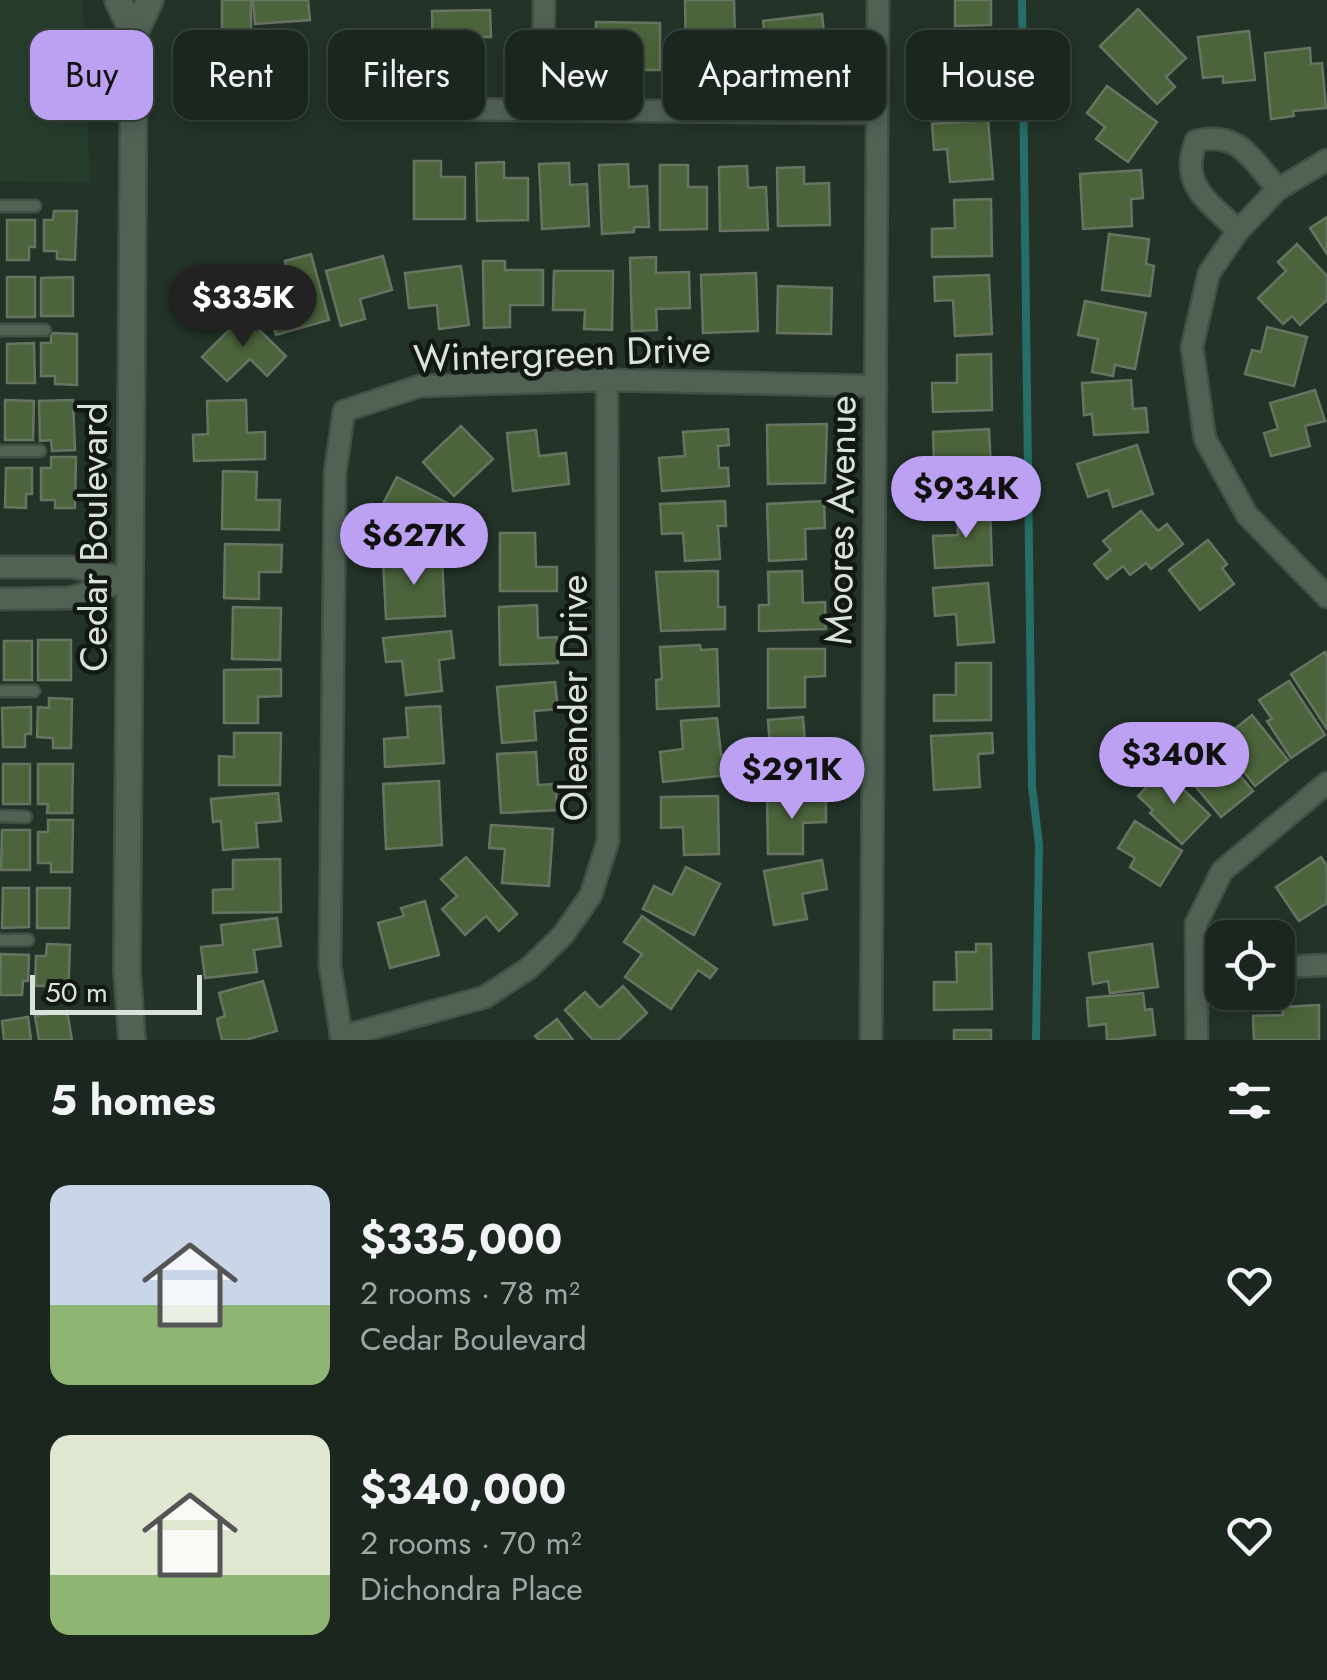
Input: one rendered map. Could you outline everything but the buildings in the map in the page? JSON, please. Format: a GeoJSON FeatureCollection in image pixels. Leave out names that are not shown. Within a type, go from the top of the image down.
{"type":"FeatureCollection","features":[{"type":"Feature","properties":{"kind":"main road","name":"Cedar Boulevard"},"geometry":{"type":"LineString","coordinates":[[118,0],[132,30]]}},
{"type":"Feature","properties":{"kind":"main road","name":"Cedar Boulevard"},"geometry":{"type":"LineString","coordinates":[[136,30],[150,0]]}},
{"type":"Feature","properties":{"kind":"main road","name":"Cedar Boulevard"},"geometry":{"type":"LineString","coordinates":[[132,1040],[127,970],[133,120]]}},
{"type":"Feature","properties":{"kind":"street"},"geometry":{"type":"LineString","coordinates":[[544,0],[544,30]]}},
{"type":"Feature","properties":{"kind":"street","name":"Moores Avenue"},"geometry":{"type":"LineString","coordinates":[[878,0],[878,30]]}},
{"type":"Feature","properties":{"kind":"street","name":"Moores Avenue"},"geometry":{"type":"LineString","coordinates":[[871,1040],[877,120]]}},
{"type":"Feature","properties":{"kind":"street"},"geometry":{"type":"LineString","coordinates":[[1238,231],[1191,181],[1190,159],[1196,142],[1216,136],[1235,142],[1278,189]]}},
{"type":"Feature","properties":{"kind":"street"},"geometry":{"type":"LineString","coordinates":[[1327,160],[1278,189],[1238,231],[1209,274],[1192,348],[1205,439],[1247,515],[1327,597]]}},
{"type":"Feature","properties":{"kind":"street","name":"Wintergreen Drive"},"geometry":{"type":"LineString","coordinates":[[342,1039],[330,966],[335,473],[344,410],[420,386],[607,380],[876,386]]}},
{"type":"Feature","properties":{"kind":"street","name":"Oleander Drive"},"geometry":{"type":"LineString","coordinates":[[342,1039],[486,997],[529,968],[563,935],[590,895],[608,841],[607,380]]}},
{"type":"Feature","properties":{"kind":"street"},"geometry":{"type":"LineString","coordinates":[[0,567],[72,567],[130,580]]}},
{"type":"Feature","properties":{"kind":"street"},"geometry":{"type":"LineString","coordinates":[[0,599],[69,598],[130,580]]}},
{"type":"Feature","properties":{"kind":"street"},"geometry":{"type":"LineString","coordinates":[[1196,1040],[1196,924],[1222,871],[1327,783]]}},
{"type":"Feature","properties":{"kind":"street"},"geometry":{"type":"LineString","coordinates":[[1295,966],[1327,965]]}},
{"type":"Feature","properties":{"kind":"street"},"geometry":{"type":"LineString","coordinates":[[1197,969],[1205,969]]}},
{"type":"Feature","properties":{"kind":"lane"},"geometry":{"type":"LineString","coordinates":[[0,206],[35,206]]}},
{"type":"Feature","properties":{"kind":"lane"},"geometry":{"type":"LineString","coordinates":[[0,330],[45,330]]}},
{"type":"Feature","properties":{"kind":"lane"},"geometry":{"type":"LineString","coordinates":[[0,451],[40,452]]}},
{"type":"Feature","properties":{"kind":"lane"},"geometry":{"type":"LineString","coordinates":[[0,691],[34,691]]}},
{"type":"Feature","properties":{"kind":"lane"},"geometry":{"type":"LineString","coordinates":[[0,816],[26,817]]}},
{"type":"Feature","properties":{"kind":"lane"},"geometry":{"type":"LineString","coordinates":[[0,940],[28,940]]}},
{"type":"Feature","properties":{"kind":"shaded area"},"geometry":{"type":"Polygon","coordinates":[[[0,0],[83,0],[84,30],[30,30],[30,120],[88,120],[90,183],[0,181],[0,0]]]}},
{"type":"Feature","properties":{"kind":"waterway"},"geometry":{"type":"LineString","coordinates":[[1022,0],[1032,786],[1039,845],[1036,1040]]}}]}
